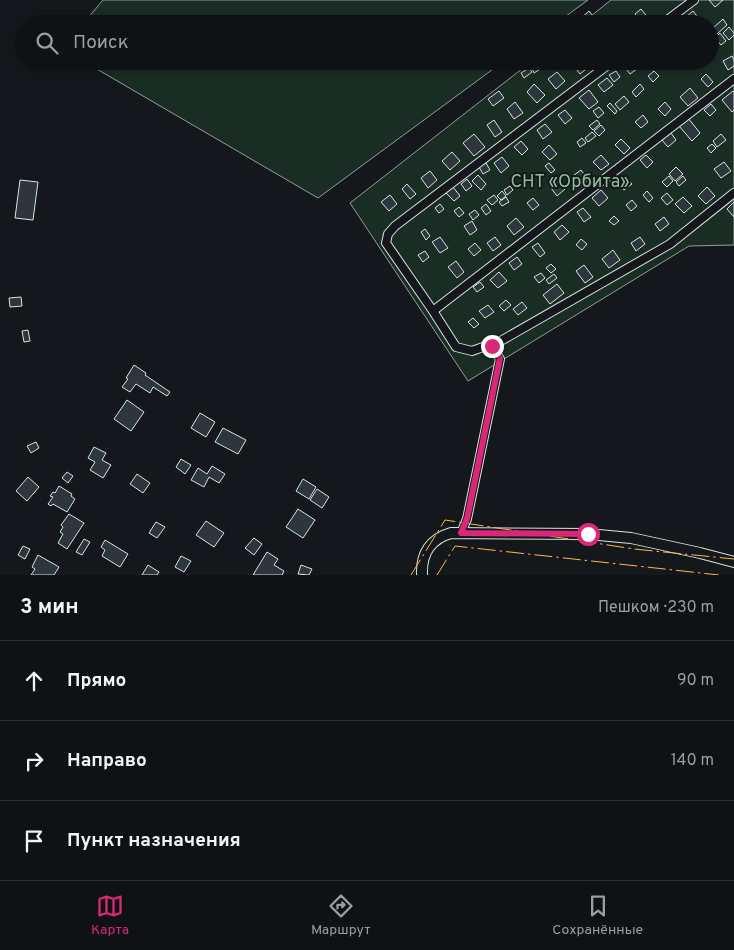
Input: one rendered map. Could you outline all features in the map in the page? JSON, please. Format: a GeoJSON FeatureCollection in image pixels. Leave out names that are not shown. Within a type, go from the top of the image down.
{"type":"FeatureCollection","features":[{"type":"Feature","properties":{"kind":"street"},"geometry":{"type":"LineString","coordinates":[[674,15],[694,0]]}},
{"type":"Feature","properties":{"kind":"street"},"geometry":{"type":"LineString","coordinates":[[601,70],[395,226],[388,234],[386,243],[456,347],[472,351],[483,346],[492,346],[670,244],[734,193]]}},
{"type":"Feature","properties":{"kind":"street"},"geometry":{"type":"LineString","coordinates":[[433,311],[734,80]]}},
{"type":"Feature","properties":{"kind":"street"},"geometry":{"type":"LineString","coordinates":[[461,533],[467,519],[500,358],[492,346]]}},
{"type":"Feature","properties":{"kind":"street"},"geometry":{"type":"LineString","coordinates":[[422,575],[422,559],[429,547],[436,540],[451,533],[588,534],[631,538],[734,562]]}},
{"type":"Feature","properties":{"kind":"green space"},"geometry":{"type":"Polygon","coordinates":[[[103,0],[588,0],[567,15],[90,15],[103,0]]]}},
{"type":"Feature","properties":{"kind":"green space","name":"СНТ «Орбита»"},"geometry":{"type":"Polygon","coordinates":[[[611,0],[734,0],[734,245],[689,246],[468,381],[350,203],[520,70],[719,70],[719,15],[592,15],[611,0]]]}},
{"type":"Feature","properties":{"kind":"green space"},"geometry":{"type":"Polygon","coordinates":[[[98,70],[492,70],[318,198],[98,70]]]}},
{"type":"Feature","properties":{"kind":"building"},"geometry":{"type":"Polygon","coordinates":[[[709,0],[723,0],[715,7],[709,0]]]}},
{"type":"Feature","properties":{"kind":"building"},"geometry":{"type":"Polygon","coordinates":[[[641,9],[646,15],[636,15],[641,9]]]}},
{"type":"Feature","properties":{"kind":"building"},"geometry":{"type":"Polygon","coordinates":[[[723,19],[727,25],[719,32],[719,23],[723,19]]]}},
{"type":"Feature","properties":{"kind":"building"},"geometry":{"type":"Polygon","coordinates":[[[729,27],[734,35],[729,40],[723,33],[729,27]]]}},
{"type":"Feature","properties":{"kind":"building"},"geometry":{"type":"Polygon","coordinates":[[[719,34],[726,41],[721,45],[719,43],[719,34]]]}},
{"type":"Feature","properties":{"kind":"building"},"geometry":{"type":"Polygon","coordinates":[[[732,56],[734,66],[728,70],[723,61],[732,56]]]}},
{"type":"Feature","properties":{"kind":"building"},"geometry":{"type":"Polygon","coordinates":[[[526,70],[532,72],[524,78],[521,73],[526,70]]]}},
{"type":"Feature","properties":{"kind":"building"},"geometry":{"type":"Polygon","coordinates":[[[577,70],[585,70],[580,74],[577,70]]]}},
{"type":"Feature","properties":{"kind":"building"},"geometry":{"type":"Polygon","coordinates":[[[627,70],[636,70],[630,74],[627,70]]]}},
{"type":"Feature","properties":{"kind":"building"},"geometry":{"type":"Polygon","coordinates":[[[616,71],[620,77],[614,82],[609,75],[616,71]]]}},
{"type":"Feature","properties":{"kind":"building"},"geometry":{"type":"Polygon","coordinates":[[[654,71],[659,76],[653,82],[648,76],[654,71]]]}},
{"type":"Feature","properties":{"kind":"building"},"geometry":{"type":"Polygon","coordinates":[[[557,72],[565,81],[556,89],[548,79],[557,72]]]}},
{"type":"Feature","properties":{"kind":"building"},"geometry":{"type":"Polygon","coordinates":[[[706,74],[713,82],[708,87],[701,79],[706,74]]]}},
{"type":"Feature","properties":{"kind":"building"},"geometry":{"type":"Polygon","coordinates":[[[607,78],[613,85],[604,92],[598,85],[607,78]]]}},
{"type":"Feature","properties":{"kind":"building"},"geometry":{"type":"Polygon","coordinates":[[[534,84],[545,95],[537,103],[527,92],[534,84]]]}},
{"type":"Feature","properties":{"kind":"building"},"geometry":{"type":"Polygon","coordinates":[[[640,84],[644,89],[636,97],[632,92],[640,84]]]}},
{"type":"Feature","properties":{"kind":"building"},"geometry":{"type":"Polygon","coordinates":[[[690,88],[698,98],[688,106],[680,97],[690,88]]]}},
{"type":"Feature","properties":{"kind":"building"},"geometry":{"type":"Polygon","coordinates":[[[589,90],[598,102],[589,109],[579,98],[589,90]]]}},
{"type":"Feature","properties":{"kind":"building"},"geometry":{"type":"Polygon","coordinates":[[[499,91],[504,98],[493,106],[488,99],[499,91]]]}},
{"type":"Feature","properties":{"kind":"building"},"geometry":{"type":"Polygon","coordinates":[[[733,91],[734,110],[732,112],[722,100],[733,91]]]}},
{"type":"Feature","properties":{"kind":"building"},"geometry":{"type":"Polygon","coordinates":[[[624,96],[629,102],[620,110],[615,104],[624,96]]]}},
{"type":"Feature","properties":{"kind":"building"},"geometry":{"type":"Polygon","coordinates":[[[515,102],[523,113],[514,119],[507,109],[515,102]]]}},
{"type":"Feature","properties":{"kind":"building"},"geometry":{"type":"Polygon","coordinates":[[[665,102],[671,109],[665,116],[658,109],[665,102]]]}},
{"type":"Feature","properties":{"kind":"building"},"geometry":{"type":"Polygon","coordinates":[[[610,103],[617,111],[615,114],[607,106],[610,103]]]}},
{"type":"Feature","properties":{"kind":"building"},"geometry":{"type":"Polygon","coordinates":[[[711,104],[716,110],[710,116],[704,110],[711,104]]]}},
{"type":"Feature","properties":{"kind":"building"},"geometry":{"type":"Polygon","coordinates":[[[599,107],[604,113],[598,118],[593,111],[599,107]]]}},
{"type":"Feature","properties":{"kind":"building"},"geometry":{"type":"Polygon","coordinates":[[[565,110],[572,118],[565,124],[558,115],[565,110]]]}},
{"type":"Feature","properties":{"kind":"building"},"geometry":{"type":"Polygon","coordinates":[[[643,115],[648,122],[641,128],[635,122],[643,115]]]}},
{"type":"Feature","properties":{"kind":"building"},"geometry":{"type":"Polygon","coordinates":[[[688,118],[700,133],[692,141],[679,126],[688,118]]]}},
{"type":"Feature","properties":{"kind":"building"},"geometry":{"type":"Polygon","coordinates":[[[494,120],[502,132],[495,137],[487,125],[494,120]]]}},
{"type":"Feature","properties":{"kind":"building"},"geometry":{"type":"Polygon","coordinates":[[[597,120],[600,124],[593,130],[589,126],[597,120]]]}},
{"type":"Feature","properties":{"kind":"building"},"geometry":{"type":"Polygon","coordinates":[[[545,124],[552,132],[543,139],[537,130],[545,124]]]}},
{"type":"Feature","properties":{"kind":"building"},"geometry":{"type":"Polygon","coordinates":[[[601,125],[605,130],[599,136],[594,131],[601,125]]]}},
{"type":"Feature","properties":{"kind":"building"},"geometry":{"type":"Polygon","coordinates":[[[592,132],[596,136],[588,142],[585,138],[592,132]]]}},
{"type":"Feature","properties":{"kind":"building"},"geometry":{"type":"Polygon","coordinates":[[[671,133],[676,140],[668,147],[662,140],[671,133]]]}},
{"type":"Feature","properties":{"kind":"building"},"geometry":{"type":"Polygon","coordinates":[[[474,134],[485,147],[474,156],[463,143],[474,134]]]}},
{"type":"Feature","properties":{"kind":"building"},"geometry":{"type":"Polygon","coordinates":[[[721,134],[726,140],[717,147],[713,141],[721,134]]]}},
{"type":"Feature","properties":{"kind":"building"},"geometry":{"type":"Polygon","coordinates":[[[582,138],[586,143],[580,147],[577,142],[582,138]]]}},
{"type":"Feature","properties":{"kind":"building"},"geometry":{"type":"Polygon","coordinates":[[[621,139],[630,148],[624,154],[615,145],[621,139]]]}},
{"type":"Feature","properties":{"kind":"building"},"geometry":{"type":"Polygon","coordinates":[[[521,141],[528,149],[522,155],[514,147],[521,141]]]}},
{"type":"Feature","properties":{"kind":"building"},"geometry":{"type":"Polygon","coordinates":[[[712,144],[716,148],[711,153],[707,148],[712,144]]]}},
{"type":"Feature","properties":{"kind":"building"},"geometry":{"type":"Polygon","coordinates":[[[549,145],[557,154],[550,160],[542,152],[549,145]]]}},
{"type":"Feature","properties":{"kind":"building"},"geometry":{"type":"Polygon","coordinates":[[[452,152],[460,161],[450,170],[442,161],[452,152]]]}},
{"type":"Feature","properties":{"kind":"building"},"geometry":{"type":"Polygon","coordinates":[[[601,155],[609,164],[601,170],[593,162],[601,155]]]}},
{"type":"Feature","properties":{"kind":"building"},"geometry":{"type":"Polygon","coordinates":[[[646,155],[653,162],[647,168],[640,160],[646,155]]]}},
{"type":"Feature","properties":{"kind":"building"},"geometry":{"type":"Polygon","coordinates":[[[502,157],[509,166],[501,173],[494,163],[502,157]]]}},
{"type":"Feature","properties":{"kind":"building"},"geometry":{"type":"Polygon","coordinates":[[[724,162],[731,171],[721,178],[714,169],[724,162]]]}},
{"type":"Feature","properties":{"kind":"building"},"geometry":{"type":"Polygon","coordinates":[[[486,163],[490,170],[483,174],[479,167],[486,163]]]}},
{"type":"Feature","properties":{"kind":"building"},"geometry":{"type":"Polygon","coordinates":[[[549,163],[555,170],[551,173],[545,166],[549,163]]]}},
{"type":"Feature","properties":{"kind":"building"},"geometry":{"type":"Polygon","coordinates":[[[676,167],[683,174],[675,181],[669,174],[676,167]]]}},
{"type":"Feature","properties":{"kind":"building"},"geometry":{"type":"Polygon","coordinates":[[[581,170],[588,180],[577,188],[570,178],[581,170]]]}},
{"type":"Feature","properties":{"kind":"building"},"geometry":{"type":"Polygon","coordinates":[[[430,171],[437,180],[428,188],[421,178],[430,171]]]}},
{"type":"Feature","properties":{"kind":"building"},"geometry":{"type":"Polygon","coordinates":[[[478,175],[486,184],[481,190],[472,181],[478,175]]]}},
{"type":"Feature","properties":{"kind":"building"},"geometry":{"type":"Polygon","coordinates":[[[625,176],[632,184],[624,190],[617,182],[625,176]]]}},
{"type":"Feature","properties":{"kind":"building"},"geometry":{"type":"Polygon","coordinates":[[[669,176],[673,181],[667,187],[662,182],[669,176]]]}},
{"type":"Feature","properties":{"kind":"building"},"geometry":{"type":"Polygon","coordinates":[[[683,176],[686,180],[679,186],[676,182],[683,176]]]}},
{"type":"Feature","properties":{"kind":"building"},"geometry":{"type":"Polygon","coordinates":[[[467,179],[472,186],[466,191],[461,184],[467,179]]]}},
{"type":"Feature","properties":{"kind":"building"},"geometry":{"type":"Polygon","coordinates":[[[20,180],[38,182],[33,220],[15,218],[20,180]]]}},
{"type":"Feature","properties":{"kind":"building"},"geometry":{"type":"Polygon","coordinates":[[[558,182],[565,189],[557,196],[551,188],[558,182]]]}},
{"type":"Feature","properties":{"kind":"building"},"geometry":{"type":"Polygon","coordinates":[[[407,184],[416,194],[410,199],[402,189],[407,184]]]}},
{"type":"Feature","properties":{"kind":"building"},"geometry":{"type":"Polygon","coordinates":[[[510,186],[513,190],[507,195],[504,190],[510,186]]]}},
{"type":"Feature","properties":{"kind":"building"},"geometry":{"type":"Polygon","coordinates":[[[453,187],[460,196],[454,201],[446,193],[453,187]]]}},
{"type":"Feature","properties":{"kind":"building"},"geometry":{"type":"Polygon","coordinates":[[[707,187],[715,196],[706,204],[698,196],[707,187]]]}},
{"type":"Feature","properties":{"kind":"building"},"geometry":{"type":"Polygon","coordinates":[[[601,190],[608,198],[599,206],[592,198],[601,190]]]}},
{"type":"Feature","properties":{"kind":"building"},"geometry":{"type":"Polygon","coordinates":[[[502,191],[506,196],[501,200],[497,196],[502,191]]]}},
{"type":"Feature","properties":{"kind":"building"},"geometry":{"type":"Polygon","coordinates":[[[647,191],[653,198],[649,202],[643,195],[647,191]]]}},
{"type":"Feature","properties":{"kind":"building"},"geometry":{"type":"Polygon","coordinates":[[[667,193],[673,200],[667,205],[661,198],[667,193]]]}},
{"type":"Feature","properties":{"kind":"building"},"geometry":{"type":"Polygon","coordinates":[[[390,195],[397,204],[389,211],[381,202],[390,195]]]}},
{"type":"Feature","properties":{"kind":"building"},"geometry":{"type":"Polygon","coordinates":[[[494,195],[498,200],[492,205],[487,200],[494,195]]]}},
{"type":"Feature","properties":{"kind":"building"},"geometry":{"type":"Polygon","coordinates":[[[506,197],[509,202],[502,206],[499,202],[506,197]]]}},
{"type":"Feature","properties":{"kind":"building"},"geometry":{"type":"Polygon","coordinates":[[[683,197],[692,206],[684,213],[675,204],[683,197]]]}},
{"type":"Feature","properties":{"kind":"building"},"geometry":{"type":"Polygon","coordinates":[[[533,198],[539,205],[533,210],[527,203],[533,198]]]}},
{"type":"Feature","properties":{"kind":"building"},"geometry":{"type":"Polygon","coordinates":[[[632,200],[637,206],[631,211],[626,205],[632,200]]]}},
{"type":"Feature","properties":{"kind":"building"},"geometry":{"type":"Polygon","coordinates":[[[734,202],[734,217],[727,209],[734,202]]]}},
{"type":"Feature","properties":{"kind":"building"},"geometry":{"type":"Polygon","coordinates":[[[440,204],[444,209],[439,213],[435,208],[440,204]]]}},
{"type":"Feature","properties":{"kind":"building"},"geometry":{"type":"Polygon","coordinates":[[[486,204],[491,211],[486,215],[481,208],[486,204]]]}},
{"type":"Feature","properties":{"kind":"building"},"geometry":{"type":"Polygon","coordinates":[[[459,207],[464,213],[459,217],[454,211],[459,207]]]}},
{"type":"Feature","properties":{"kind":"building"},"geometry":{"type":"Polygon","coordinates":[[[583,208],[591,217],[584,222],[577,212],[583,208]]]}},
{"type":"Feature","properties":{"kind":"building"},"geometry":{"type":"Polygon","coordinates":[[[475,210],[479,215],[473,220],[469,214],[475,210]]]}},
{"type":"Feature","properties":{"kind":"building"},"geometry":{"type":"Polygon","coordinates":[[[614,216],[619,221],[614,225],[609,221],[614,216]]]}},
{"type":"Feature","properties":{"kind":"building"},"geometry":{"type":"Polygon","coordinates":[[[664,217],[669,224],[660,231],[655,224],[664,217]]]}},
{"type":"Feature","properties":{"kind":"building"},"geometry":{"type":"Polygon","coordinates":[[[516,218],[524,227],[514,235],[507,226],[516,218]]]}},
{"type":"Feature","properties":{"kind":"building"},"geometry":{"type":"Polygon","coordinates":[[[472,221],[477,230],[470,235],[464,226],[472,221]]]}},
{"type":"Feature","properties":{"kind":"building"},"geometry":{"type":"Polygon","coordinates":[[[562,225],[569,232],[560,240],[554,232],[562,225]]]}},
{"type":"Feature","properties":{"kind":"building"},"geometry":{"type":"Polygon","coordinates":[[[425,229],[430,236],[426,240],[421,232],[425,229]]]}},
{"type":"Feature","properties":{"kind":"building"},"geometry":{"type":"Polygon","coordinates":[[[440,237],[448,248],[440,253],[432,242],[440,237]]]}},
{"type":"Feature","properties":{"kind":"building"},"geometry":{"type":"Polygon","coordinates":[[[495,237],[501,245],[493,251],[487,243],[495,237]]]}},
{"type":"Feature","properties":{"kind":"building"},"geometry":{"type":"Polygon","coordinates":[[[640,237],[645,244],[636,251],[631,243],[640,237]]]}},
{"type":"Feature","properties":{"kind":"building"},"geometry":{"type":"Polygon","coordinates":[[[581,239],[587,244],[582,250],[576,245],[581,239]]]}},
{"type":"Feature","properties":{"kind":"building"},"geometry":{"type":"Polygon","coordinates":[[[475,243],[481,250],[474,256],[468,249],[475,243]]]}},
{"type":"Feature","properties":{"kind":"building"},"geometry":{"type":"Polygon","coordinates":[[[538,243],[545,253],[540,257],[532,247],[538,243]]]}},
{"type":"Feature","properties":{"kind":"building"},"geometry":{"type":"Polygon","coordinates":[[[613,250],[620,260],[609,268],[602,259],[613,250]]]}},
{"type":"Feature","properties":{"kind":"building"},"geometry":{"type":"Polygon","coordinates":[[[425,251],[429,257],[423,262],[418,255],[425,251]]]}},
{"type":"Feature","properties":{"kind":"building"},"geometry":{"type":"Polygon","coordinates":[[[517,257],[522,264],[514,270],[509,263],[517,257]]]}},
{"type":"Feature","properties":{"kind":"building"},"geometry":{"type":"Polygon","coordinates":[[[456,261],[464,272],[457,278],[448,267],[456,261]]]}},
{"type":"Feature","properties":{"kind":"building"},"geometry":{"type":"Polygon","coordinates":[[[551,264],[556,269],[551,273],[546,268],[551,264]]]}},
{"type":"Feature","properties":{"kind":"building"},"geometry":{"type":"Polygon","coordinates":[[[584,265],[593,277],[585,283],[576,271],[584,265]]]}},
{"type":"Feature","properties":{"kind":"building"},"geometry":{"type":"Polygon","coordinates":[[[499,272],[507,281],[498,288],[490,280],[499,272]]]}},
{"type":"Feature","properties":{"kind":"building"},"geometry":{"type":"Polygon","coordinates":[[[541,273],[545,278],[539,283],[534,277],[541,273]]]}},
{"type":"Feature","properties":{"kind":"building"},"geometry":{"type":"Polygon","coordinates":[[[554,274],[557,278],[549,284],[546,280],[554,274]]]}},
{"type":"Feature","properties":{"kind":"building"},"geometry":{"type":"Polygon","coordinates":[[[480,282],[484,287],[477,292],[473,287],[480,282]]]}},
{"type":"Feature","properties":{"kind":"building"},"geometry":{"type":"Polygon","coordinates":[[[557,284],[564,293],[550,304],[543,295],[557,284]]]}},
{"type":"Feature","properties":{"kind":"building"},"geometry":{"type":"Polygon","coordinates":[[[21,297],[22,306],[10,307],[9,298],[21,297]]]}},
{"type":"Feature","properties":{"kind":"building"},"geometry":{"type":"Polygon","coordinates":[[[506,300],[511,305],[504,311],[499,306],[506,300]]]}},
{"type":"Feature","properties":{"kind":"building"},"geometry":{"type":"Polygon","coordinates":[[[522,302],[527,308],[518,315],[513,309],[522,302]]]}},
{"type":"Feature","properties":{"kind":"building"},"geometry":{"type":"Polygon","coordinates":[[[488,305],[494,312],[485,318],[479,311],[488,305]]]}},
{"type":"Feature","properties":{"kind":"building"},"geometry":{"type":"Polygon","coordinates":[[[473,318],[479,324],[474,328],[468,322],[473,318]]]}},
{"type":"Feature","properties":{"kind":"building"},"geometry":{"type":"Polygon","coordinates":[[[28,330],[30,341],[24,342],[22,331],[28,330]]]}},
{"type":"Feature","properties":{"kind":"building"},"geometry":{"type":"Polygon","coordinates":[[[134,365],[170,392],[167,396],[153,387],[150,393],[136,384],[130,392],[122,387],[134,365]]]}},
{"type":"Feature","properties":{"kind":"building"},"geometry":{"type":"Polygon","coordinates":[[[127,400],[144,412],[131,431],[114,419],[127,400]]]}},
{"type":"Feature","properties":{"kind":"building"},"geometry":{"type":"Polygon","coordinates":[[[200,413],[215,422],[206,437],[191,428],[200,413]]]}},
{"type":"Feature","properties":{"kind":"building"},"geometry":{"type":"Polygon","coordinates":[[[223,428],[246,440],[238,454],[215,442],[223,428]]]}},
{"type":"Feature","properties":{"kind":"building"},"geometry":{"type":"Polygon","coordinates":[[[36,442],[39,448],[31,453],[27,446],[36,442]]]}},
{"type":"Feature","properties":{"kind":"building"},"geometry":{"type":"Polygon","coordinates":[[[94,447],[106,453],[102,460],[111,465],[103,478],[90,470],[95,462],[88,458],[94,447]]]}},
{"type":"Feature","properties":{"kind":"building"},"geometry":{"type":"Polygon","coordinates":[[[181,459],[191,465],[185,474],[176,467],[181,459]]]}},
{"type":"Feature","properties":{"kind":"building"},"geometry":{"type":"Polygon","coordinates":[[[212,466],[225,474],[219,483],[209,477],[204,487],[191,480],[198,468],[207,474],[212,466]]]}},
{"type":"Feature","properties":{"kind":"building"},"geometry":{"type":"Polygon","coordinates":[[[67,472],[73,476],[68,483],[62,478],[67,472]]]}},
{"type":"Feature","properties":{"kind":"building"},"geometry":{"type":"Polygon","coordinates":[[[137,474],[150,483],[143,493],[130,484],[137,474]]]}},
{"type":"Feature","properties":{"kind":"building"},"geometry":{"type":"Polygon","coordinates":[[[28,477],[39,487],[27,501],[16,491],[28,477]]]}},
{"type":"Feature","properties":{"kind":"building"},"geometry":{"type":"Polygon","coordinates":[[[303,479],[316,487],[309,499],[296,491],[303,479]]]}},
{"type":"Feature","properties":{"kind":"building"},"geometry":{"type":"Polygon","coordinates":[[[59,486],[72,494],[71,496],[75,499],[67,512],[53,504],[51,506],[48,504],[53,497],[50,496],[53,492],[55,493],[59,486]]]}},
{"type":"Feature","properties":{"kind":"building"},"geometry":{"type":"Polygon","coordinates":[[[317,489],[329,497],[322,508],[310,500],[317,489]]]}},
{"type":"Feature","properties":{"kind":"building"},"geometry":{"type":"Polygon","coordinates":[[[298,509],[315,520],[303,538],[286,527],[298,509]]]}},
{"type":"Feature","properties":{"kind":"building"},"geometry":{"type":"Polygon","coordinates":[[[69,514],[84,523],[67,549],[58,543],[63,534],[60,532],[63,527],[61,525],[69,514]]]}},
{"type":"Feature","properties":{"kind":"building"},"geometry":{"type":"Polygon","coordinates":[[[206,521],[224,533],[214,547],[196,535],[206,521]]]}},
{"type":"Feature","properties":{"kind":"building"},"geometry":{"type":"Polygon","coordinates":[[[156,522],[165,527],[157,538],[149,533],[156,522]]]}},
{"type":"Feature","properties":{"kind":"building"},"geometry":{"type":"Polygon","coordinates":[[[254,538],[262,544],[254,555],[245,548],[254,538]]]}},
{"type":"Feature","properties":{"kind":"building"},"geometry":{"type":"Polygon","coordinates":[[[84,539],[90,542],[82,555],[76,552],[84,539]]]}},
{"type":"Feature","properties":{"kind":"building"},"geometry":{"type":"Polygon","coordinates":[[[105,540],[128,554],[120,567],[102,556],[105,550],[101,547],[105,540]]]}},
{"type":"Feature","properties":{"kind":"building"},"geometry":{"type":"Polygon","coordinates":[[[23,546],[30,549],[25,559],[18,555],[23,546]]]}},
{"type":"Feature","properties":{"kind":"building"},"geometry":{"type":"Polygon","coordinates":[[[267,552],[278,559],[274,565],[284,571],[282,575],[253,575],[267,552]]]}},
{"type":"Feature","properties":{"kind":"building"},"geometry":{"type":"Polygon","coordinates":[[[38,555],[59,567],[54,575],[31,575],[35,569],[32,567],[38,555]]]}},
{"type":"Feature","properties":{"kind":"building"},"geometry":{"type":"Polygon","coordinates":[[[181,556],[191,561],[184,572],[175,567],[181,556]]]}},
{"type":"Feature","properties":{"kind":"building"},"geometry":{"type":"Polygon","coordinates":[[[148,565],[159,572],[157,575],[142,575],[148,565]]]}},
{"type":"Feature","properties":{"kind":"building"},"geometry":{"type":"Polygon","coordinates":[[[301,565],[312,569],[309,575],[298,574],[301,565]]]}},
{"type":"Feature","properties":{"kind":"power"},"geometry":{"type":"LineString","coordinates":[[411,575],[445,520],[634,549],[734,559]]}},
{"type":"Feature","properties":{"kind":"power"},"geometry":{"type":"LineString","coordinates":[[437,575],[455,546],[719,575]]}},
{"type":"Feature","properties":{"kind":"route"},"geometry":{"type":"LineString","coordinates":[[492,346],[500,358],[467,519],[461,533],[588,534]]}}]}
